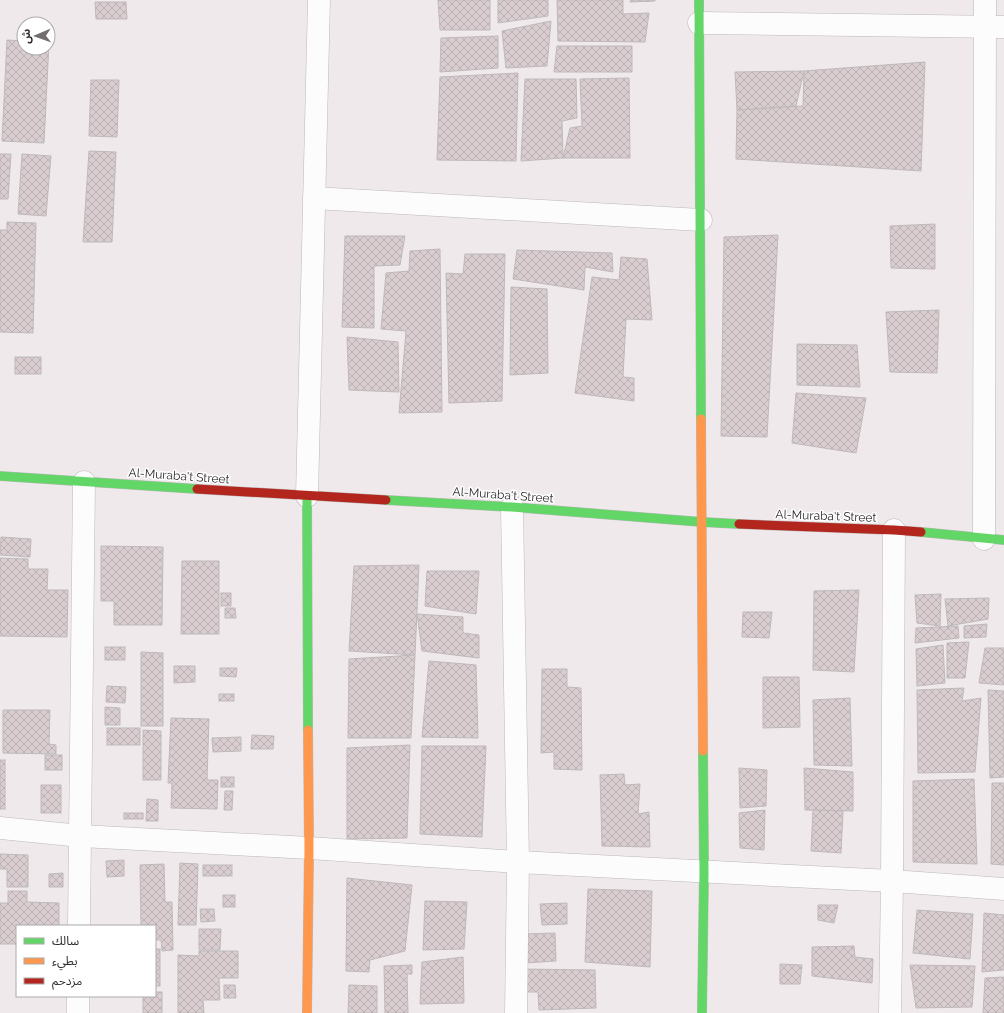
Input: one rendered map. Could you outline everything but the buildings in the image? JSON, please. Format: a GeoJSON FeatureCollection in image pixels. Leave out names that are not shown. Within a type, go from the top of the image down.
{"type":"FeatureCollection","features":[{"type":"Feature","properties":{"kind":"street"},"geometry":{"type":"LineString","coordinates":[[307,1013],[309,848],[307,496],[319,0]]}},
{"type":"Feature","properties":{"kind":"street"},"geometry":{"type":"LineString","coordinates":[[699,0],[704,872],[702,1013]]}},
{"type":"Feature","properties":{"kind":"street"},"geometry":{"type":"LineString","coordinates":[[985,0],[995,26],[994,539]]}},
{"type":"Feature","properties":{"kind":"street"},"geometry":{"type":"LineString","coordinates":[[698,23],[995,26]]}},
{"type":"Feature","properties":{"kind":"street"},"geometry":{"type":"LineString","coordinates":[[314,198],[701,220]]}},
{"type":"Feature","properties":{"kind":"street","name":"Al-Muraba't Street"},"geometry":{"type":"LineString","coordinates":[[0,476],[307,496],[512,507],[702,522],[894,530],[994,539]]}},
{"type":"Feature","properties":{"kind":"street"},"geometry":{"type":"LineString","coordinates":[[79,925],[84,482]]}},
{"type":"Feature","properties":{"kind":"street"},"geometry":{"type":"LineString","coordinates":[[512,507],[518,862],[516,1013]]}},
{"type":"Feature","properties":{"kind":"street"},"geometry":{"type":"LineString","coordinates":[[890,1013],[894,530]]}},
{"type":"Feature","properties":{"kind":"street"},"geometry":{"type":"LineString","coordinates":[[0,828],[81,836],[309,848],[518,862],[892,880],[1004,889]]}},
{"type":"Feature","properties":{"kind":"street"},"geometry":{"type":"LineString","coordinates":[[78,997],[78,1013]]}},
{"type":"Feature","properties":{"kind":"traffic: fast"},"geometry":{"type":"LineString","coordinates":[[699,0],[701,419]]}},
{"type":"Feature","properties":{"kind":"traffic: fast"},"geometry":{"type":"LineString","coordinates":[[0,476],[197,489]]}},
{"type":"Feature","properties":{"kind":"traffic: fast"},"geometry":{"type":"LineString","coordinates":[[307,496],[308,730]]}},
{"type":"Feature","properties":{"kind":"traffic: fast"},"geometry":{"type":"LineString","coordinates":[[386,500],[512,507],[739,524]]}},
{"type":"Feature","properties":{"kind":"traffic: fast"},"geometry":{"type":"LineString","coordinates":[[921,532],[1004,540]]}},
{"type":"Feature","properties":{"kind":"traffic: fast"},"geometry":{"type":"LineString","coordinates":[[702,1013],[704,872],[703,751]]}},
{"type":"Feature","properties":{"kind":"traffic: slow"},"geometry":{"type":"LineString","coordinates":[[701,419],[703,751]]}},
{"type":"Feature","properties":{"kind":"traffic: slow"},"geometry":{"type":"LineString","coordinates":[[307,1013],[309,848],[308,730]]}},
{"type":"Feature","properties":{"kind":"traffic: jam"},"geometry":{"type":"LineString","coordinates":[[197,489],[386,500]]}},
{"type":"Feature","properties":{"kind":"traffic: jam"},"geometry":{"type":"LineString","coordinates":[[739,524],[921,532]]}}]}
